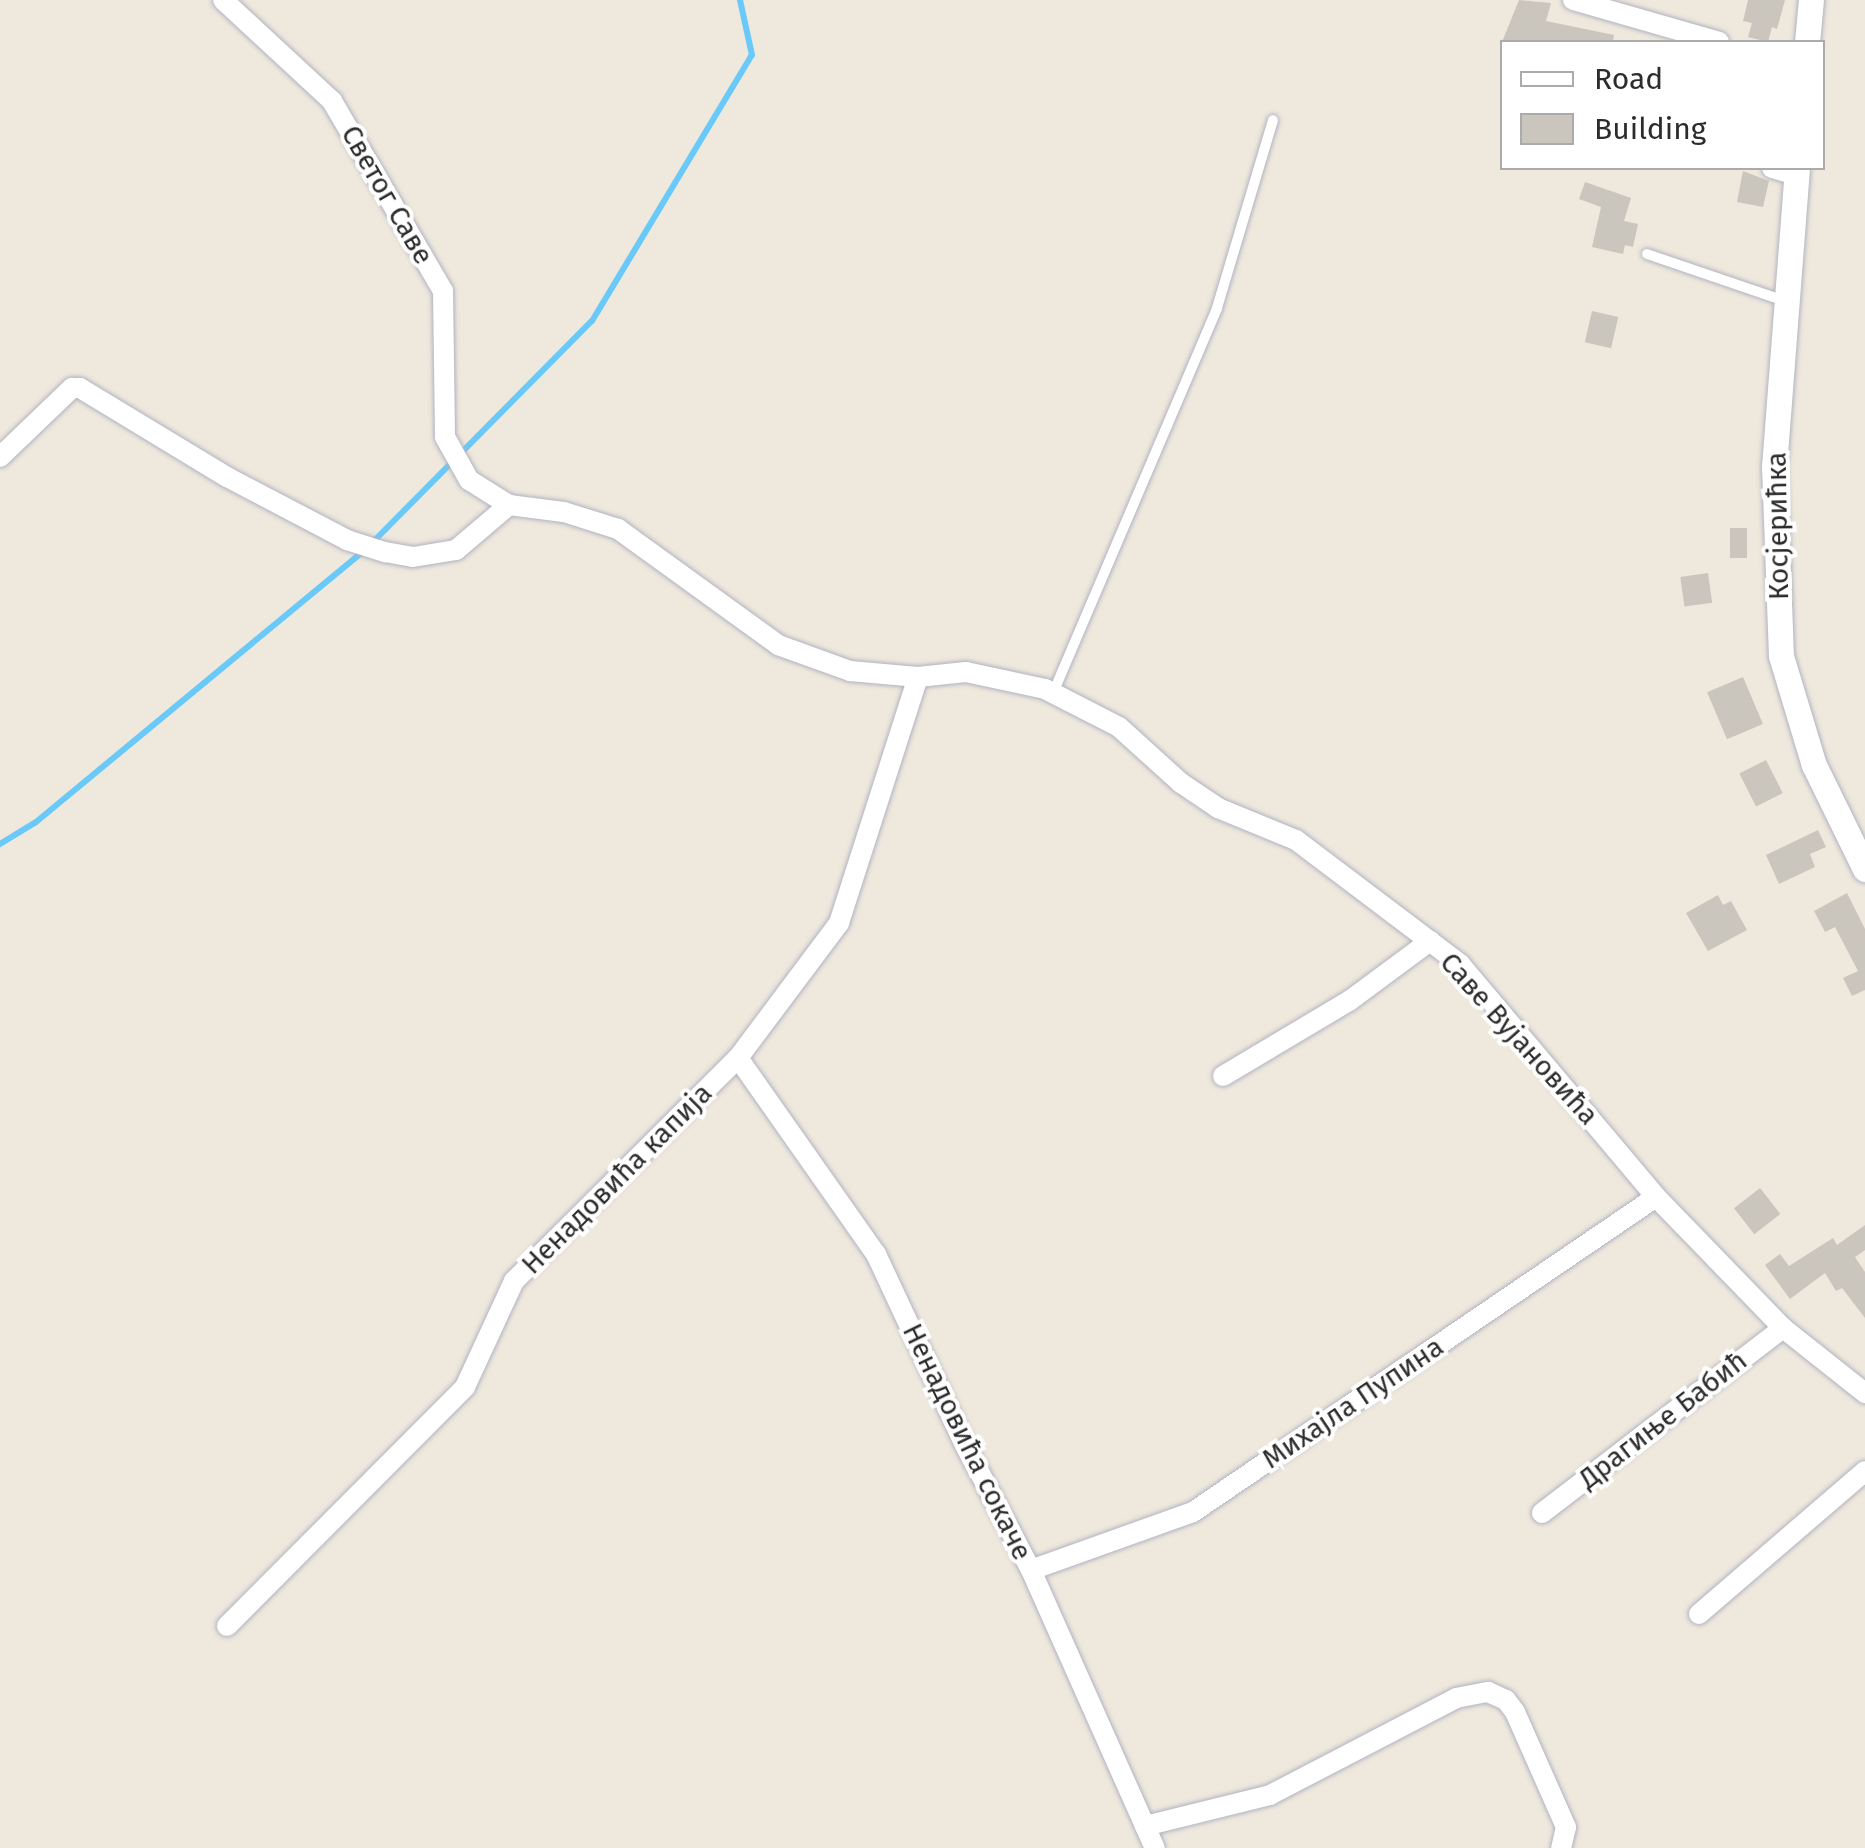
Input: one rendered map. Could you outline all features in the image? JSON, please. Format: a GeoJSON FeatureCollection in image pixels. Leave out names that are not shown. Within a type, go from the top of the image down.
{"type":"FeatureCollection","features":[{"type":"Feature","properties":{"kind":"street","name":"Светог Саве"},"geometry":{"type":"LineString","coordinates":[[223,0],[332,101],[443,290],[445,437]]}},
{"type":"Feature","properties":{"kind":"street"},"geometry":{"type":"LineString","coordinates":[[1573,0],[1712,40]]}},
{"type":"Feature","properties":{"kind":"street"},"geometry":{"type":"LineString","coordinates":[[1807,40],[1811,0]]}},
{"type":"Feature","properties":{"kind":"street","name":"Косјерићка"},"geometry":{"type":"LineString","coordinates":[[1788,170],[1786,302],[1774,466],[1782,656],[1814,765],[1865,868]]}},
{"type":"Feature","properties":{"kind":"street"},"geometry":{"type":"LineString","coordinates":[[0,457],[72,388],[80,388],[227,477],[346,540],[385,552],[413,558],[456,550],[509,505]]}},
{"type":"Feature","properties":{"kind":"street","name":"Саве Вујановића"},"geometry":{"type":"LineString","coordinates":[[445,437],[469,480],[509,505],[564,512],[618,529],[674,565],[778,645],[850,671],[918,676],[966,672],[1053,693],[1119,728],[1181,783],[1218,808],[1296,840],[1460,964],[1656,1197],[1783,1328],[1865,1393]]}},
{"type":"Feature","properties":{"kind":"street","name":"Ненадовића капија"},"geometry":{"type":"LineString","coordinates":[[227,1626],[464,1387],[514,1281],[738,1058],[839,923],[918,676]]}},
{"type":"Feature","properties":{"kind":"street"},"geometry":{"type":"LineString","coordinates":[[1223,1076],[1349,1001],[1430,941]]}},
{"type":"Feature","properties":{"kind":"street","name":"Ненадовића сокаче"},"geometry":{"type":"LineString","coordinates":[[738,1058],[876,1254],[965,1446],[1031,1570],[1155,1848]]}},
{"type":"Feature","properties":{"kind":"street","name":"Михајла Пупина"},"geometry":{"type":"LineString","coordinates":[[1031,1570],[1192,1512],[1656,1197]]}},
{"type":"Feature","properties":{"kind":"street","name":"Драгиње Бабић"},"geometry":{"type":"LineString","coordinates":[[1542,1513],[1783,1328]]}},
{"type":"Feature","properties":{"kind":"street"},"geometry":{"type":"LineString","coordinates":[[1699,1614],[1865,1471]]}},
{"type":"Feature","properties":{"kind":"street"},"geometry":{"type":"LineString","coordinates":[[1145,1826],[1270,1795],[1456,1698],[1488,1692],[1506,1700],[1515,1712],[1566,1827],[1561,1848]]}},
{"type":"Feature","properties":{"kind":"lane"},"geometry":{"type":"LineString","coordinates":[[1053,693],[1217,308],[1273,120]]}},
{"type":"Feature","properties":{"kind":"lane"},"geometry":{"type":"LineString","coordinates":[[1647,254],[1786,302]]}},
{"type":"Feature","properties":{"kind":"building"},"geometry":{"type":"Polygon","coordinates":[[[1519,0],[1551,3],[1546,21],[1614,35],[1613,40],[1503,40],[1519,0]]]}},
{"type":"Feature","properties":{"kind":"building"},"geometry":{"type":"Polygon","coordinates":[[[1748,0],[1785,0],[1777,29],[1772,27],[1769,40],[1748,37],[1752,23],[1743,21],[1748,0]]]}},
{"type":"Feature","properties":{"kind":"building"},"geometry":{"type":"Polygon","coordinates":[[[1743,171],[1769,181],[1763,207],[1737,202],[1743,171]]]}},
{"type":"Feature","properties":{"kind":"building"},"geometry":{"type":"Polygon","coordinates":[[[1585,182],[1631,198],[1624,221],[1638,224],[1633,247],[1625,245],[1623,254],[1592,247],[1601,207],[1579,199],[1585,182]]]}},
{"type":"Feature","properties":{"kind":"building"},"geometry":{"type":"Polygon","coordinates":[[[1592,311],[1618,317],[1611,348],[1585,342],[1592,311]]]}},
{"type":"Feature","properties":{"kind":"building"},"geometry":{"type":"Polygon","coordinates":[[[1730,528],[1747,528],[1747,558],[1730,558],[1730,528]]]}},
{"type":"Feature","properties":{"kind":"building"},"geometry":{"type":"Polygon","coordinates":[[[1708,573],[1712,603],[1684,607],[1680,577],[1708,573]]]}},
{"type":"Feature","properties":{"kind":"building"},"geometry":{"type":"Polygon","coordinates":[[[1743,677],[1763,724],[1727,739],[1707,692],[1743,677]]]}},
{"type":"Feature","properties":{"kind":"building"},"geometry":{"type":"Polygon","coordinates":[[[1766,760],[1783,793],[1756,807],[1739,774],[1766,760]]]}},
{"type":"Feature","properties":{"kind":"building"},"geometry":{"type":"Polygon","coordinates":[[[1818,830],[1826,847],[1810,854],[1815,867],[1779,884],[1766,855],[1818,830]]]}},
{"type":"Feature","properties":{"kind":"building"},"geometry":{"type":"Polygon","coordinates":[[[1847,893],[1865,929],[1865,990],[1852,996],[1843,978],[1858,971],[1835,927],[1825,932],[1814,911],[1847,893]]]}},
{"type":"Feature","properties":{"kind":"building"},"geometry":{"type":"Polygon","coordinates":[[[1718,895],[1723,905],[1731,901],[1747,930],[1708,951],[1686,913],[1718,895]]]}},
{"type":"Feature","properties":{"kind":"building"},"geometry":{"type":"Polygon","coordinates":[[[1760,1188],[1780,1214],[1754,1234],[1734,1208],[1760,1188]]]}},
{"type":"Feature","properties":{"kind":"building"},"geometry":{"type":"Polygon","coordinates":[[[1865,1225],[1865,1250],[1855,1257],[1865,1272],[1865,1318],[1842,1288],[1836,1291],[1825,1273],[1790,1299],[1765,1265],[1780,1254],[1789,1266],[1833,1238],[1837,1245],[1865,1225]]]}},
{"type":"Feature","properties":{"kind":"waterway"},"geometry":{"type":"LineString","coordinates":[[0,844],[36,822],[365,550],[592,321],[752,55],[740,0]]}}]}
